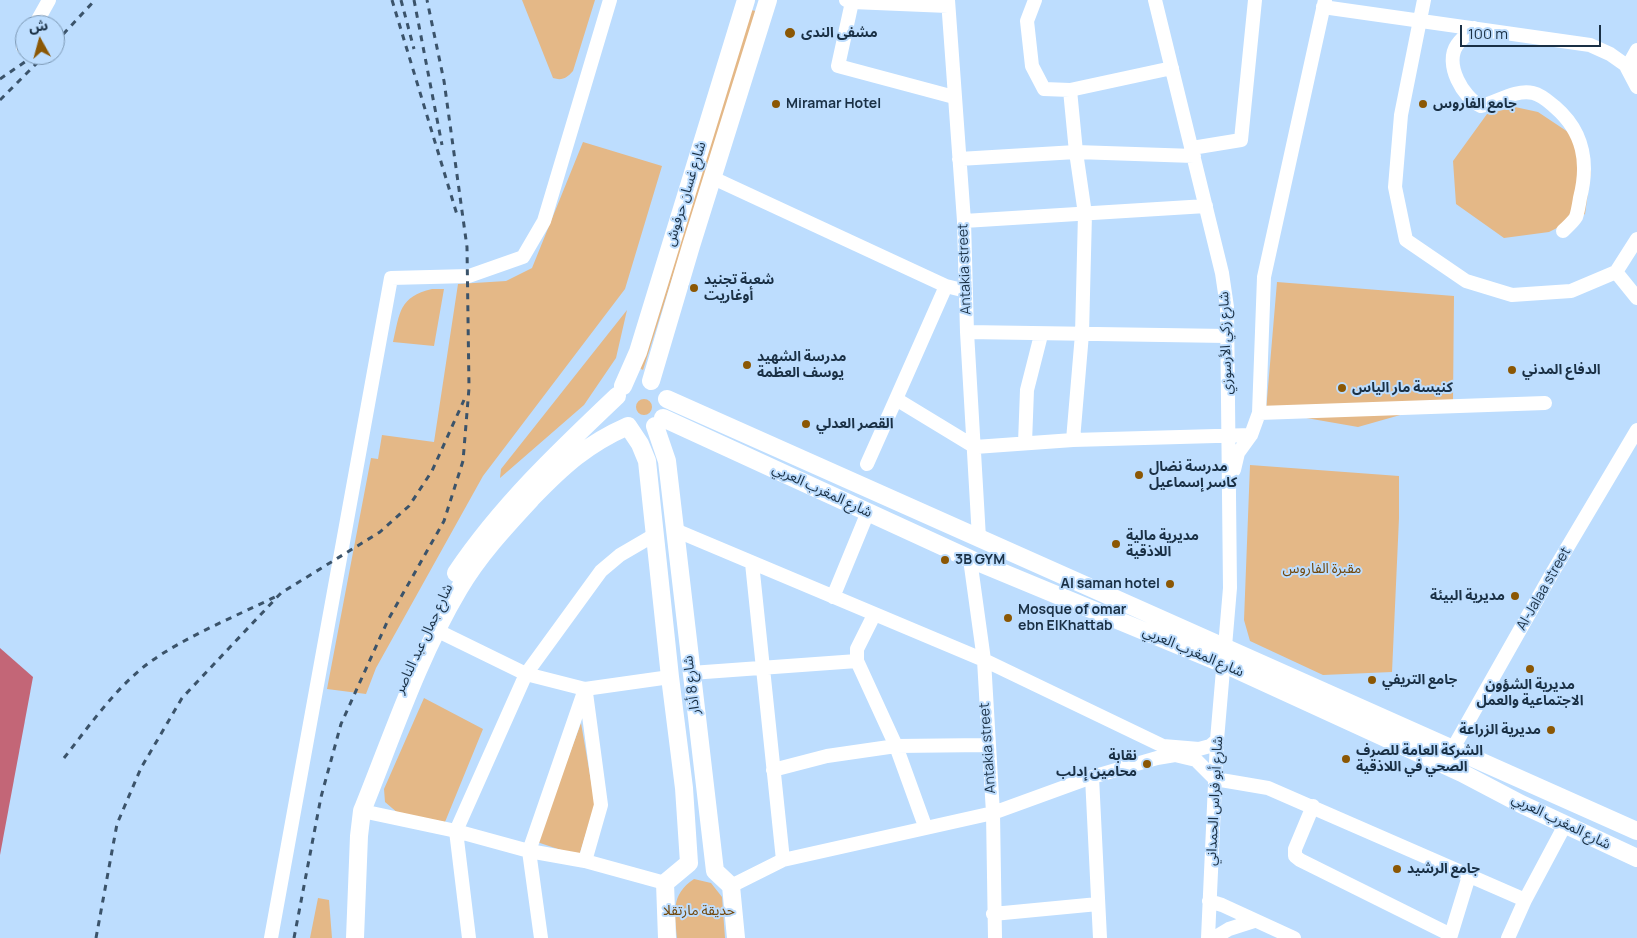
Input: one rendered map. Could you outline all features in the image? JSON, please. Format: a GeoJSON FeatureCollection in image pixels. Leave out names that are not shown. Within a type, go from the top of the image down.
{"type":"FeatureCollection","features":[{"type":"Feature","properties":{"kind":"main road","name":"شارع غسان حرفوش"},"geometry":{"type":"LineString","coordinates":[[651,381],[713,178],[758,1]]}},
{"type":"Feature","properties":{"kind":"main road","name":"شارع غسان حرفوش"},"geometry":{"type":"LineString","coordinates":[[620,391],[638,352],[758,1]]}},
{"type":"Feature","properties":{"kind":"main road"},"geometry":{"type":"LineString","coordinates":[[355,938],[359,836],[362,811],[436,630],[459,588],[501,531],[544,486],[587,447],[628,426],[641,430],[659,422],[666,412],[666,399],[661,388],[651,381],[636,379],[620,391],[617,413],[628,426],[640,444],[646,461],[656,534],[670,677],[684,788],[689,864]]}},
{"type":"Feature","properties":{"kind":"main road","name":"شارع جمال عبد الناصر"},"geometry":{"type":"LineString","coordinates":[[343,938],[344,893],[352,809],[400,687],[430,619],[470,552],[506,507],[538,472],[620,391]]}},
{"type":"Feature","properties":{"kind":"main road","name":"شارع المغرب العربي"},"geometry":{"type":"LineString","coordinates":[[666,399],[979,538],[1637,858]]}},
{"type":"Feature","properties":{"kind":"main road","name":"شارع المغرب العربي"},"geometry":{"type":"LineString","coordinates":[[659,422],[687,429],[970,558],[1229,658],[1452,750],[1637,831]]}},
{"type":"Feature","properties":{"kind":"main road","name":"شارع 8 أذار"},"geometry":{"type":"LineString","coordinates":[[659,422],[667,461],[715,872]]}},
{"type":"Feature","properties":{"kind":"main road"},"geometry":{"type":"LineString","coordinates":[[667,461],[669,440],[687,429]]}},
{"type":"Feature","properties":{"kind":"main road"},"geometry":{"type":"LineString","coordinates":[[1489,786],[1522,797],[1637,847]]}},
{"type":"Feature","properties":{"kind":"main road"},"geometry":{"type":"LineString","coordinates":[[667,938],[665,883],[689,864],[704,865],[731,886],[736,938]]}},
{"type":"Feature","properties":{"kind":"street"},"geometry":{"type":"LineString","coordinates":[[41,15],[49,0]]}},
{"type":"Feature","properties":{"kind":"street"},"geometry":{"type":"LineString","coordinates":[[271,938],[391,278],[469,276],[523,256],[544,221],[610,0]]}},
{"type":"Feature","properties":{"kind":"street"},"geometry":{"type":"LineString","coordinates":[[1035,0],[1027,21],[1032,66],[1044,89],[1070,90],[1172,68]]}},
{"type":"Feature","properties":{"kind":"street","name":"شارع زكي الأرسوزي"},"geometry":{"type":"LineString","coordinates":[[1154,0],[1222,273],[1227,307],[1229,658]]}},
{"type":"Feature","properties":{"kind":"street"},"geometry":{"type":"LineString","coordinates":[[959,159],[1076,152],[1193,152],[1241,140],[1255,0]]}},
{"type":"Feature","properties":{"kind":"street"},"geometry":{"type":"LineString","coordinates":[[1424,0],[1401,115],[1394,186],[1406,240],[1466,281],[1512,295],[1571,291],[1616,272],[1637,239]]}},
{"type":"Feature","properties":{"kind":"street"},"geometry":{"type":"LineString","coordinates":[[948,3],[849,1],[838,66],[954,97]]}},
{"type":"Feature","properties":{"kind":"street","name":"Antakia street"},"geometry":{"type":"LineString","coordinates":[[948,3],[964,221],[967,332],[979,538]]}},
{"type":"Feature","properties":{"kind":"street"},"geometry":{"type":"LineString","coordinates":[[1229,658],[1234,470],[1238,453],[1251,435],[1259,413],[1264,277],[1324,4],[1420,22],[1474,28],[1590,46],[1610,54],[1632,70]]}},
{"type":"Feature","properties":{"kind":"street"},"geometry":{"type":"LineString","coordinates":[[1474,28],[1456,45],[1453,55],[1455,70],[1461,88],[1472,102],[1481,106],[1521,93],[1533,93],[1545,98],[1565,115],[1583,148],[1586,166],[1576,218],[1563,231]]}},
{"type":"Feature","properties":{"kind":"street"},"geometry":{"type":"LineString","coordinates":[[1637,50],[1632,70],[1637,87]]}},
{"type":"Feature","properties":{"kind":"street"},"geometry":{"type":"LineString","coordinates":[[1070,90],[1085,214],[1082,334],[1073,440]]}},
{"type":"Feature","properties":{"kind":"street"},"geometry":{"type":"LineString","coordinates":[[713,178],[946,286],[966,291]]}},
{"type":"Feature","properties":{"kind":"street"},"geometry":{"type":"LineString","coordinates":[[964,221],[1206,206]]}},
{"type":"Feature","properties":{"kind":"street"},"geometry":{"type":"LineString","coordinates":[[1616,272],[1637,298]]}},
{"type":"Feature","properties":{"kind":"street"},"geometry":{"type":"LineString","coordinates":[[868,464],[946,286]]}},
{"type":"Feature","properties":{"kind":"street"},"geometry":{"type":"LineString","coordinates":[[967,332],[1041,335],[1227,336]]}},
{"type":"Feature","properties":{"kind":"street"},"geometry":{"type":"LineString","coordinates":[[1025,444],[1027,390],[1041,335]]}},
{"type":"Feature","properties":{"kind":"street"},"geometry":{"type":"LineString","coordinates":[[896,400],[975,447],[1073,440],[1251,435]]}},
{"type":"Feature","properties":{"kind":"street"},"geometry":{"type":"LineString","coordinates":[[1259,413],[1545,403]]}},
{"type":"Feature","properties":{"kind":"street","name":"Al-Jalaa street"},"geometry":{"type":"LineString","coordinates":[[1452,750],[1552,574],[1637,430]]}},
{"type":"Feature","properties":{"kind":"street"},"geometry":{"type":"LineString","coordinates":[[832,597],[868,512]]}},
{"type":"Feature","properties":{"kind":"street"},"geometry":{"type":"LineString","coordinates":[[675,530],[984,660],[1163,746],[1199,749],[1210,746],[1217,740]]}},
{"type":"Feature","properties":{"kind":"street"},"geometry":{"type":"LineString","coordinates":[[469,938],[456,831],[526,674],[600,571],[620,555],[656,534]]}},
{"type":"Feature","properties":{"kind":"street","name":"Antakia street"},"geometry":{"type":"LineString","coordinates":[[970,558],[984,660],[987,745],[993,813],[993,914],[995,938]]}},
{"type":"Feature","properties":{"kind":"street"},"geometry":{"type":"LineString","coordinates":[[752,563],[783,860]]}},
{"type":"Feature","properties":{"kind":"street"},"geometry":{"type":"LineString","coordinates":[[874,615],[857,649],[857,661],[896,746],[925,826]]}},
{"type":"Feature","properties":{"kind":"street"},"geometry":{"type":"LineString","coordinates":[[436,630],[526,674],[585,689],[670,677]]}},
{"type":"Feature","properties":{"kind":"street","name":"شارع أبو فراس الحمداني"},"geometry":{"type":"LineString","coordinates":[[1208,938],[1214,840],[1217,740],[1229,658]]}},
{"type":"Feature","properties":{"kind":"street"},"geometry":{"type":"LineString","coordinates":[[691,673],[762,666],[857,661]]}},
{"type":"Feature","properties":{"kind":"street"},"geometry":{"type":"LineString","coordinates":[[541,938],[530,851],[585,689]]}},
{"type":"Feature","properties":{"kind":"street"},"geometry":{"type":"LineString","coordinates":[[585,689],[601,804],[585,861]]}},
{"type":"Feature","properties":{"kind":"street"},"geometry":{"type":"LineString","coordinates":[[1133,733],[1140,746],[1138,763]]}},
{"type":"Feature","properties":{"kind":"street"},"geometry":{"type":"LineString","coordinates":[[773,770],[827,756],[896,746],[987,745]]}},
{"type":"Feature","properties":{"kind":"street"},"geometry":{"type":"LineString","coordinates":[[731,886],[783,860],[925,826],[993,813],[1092,777],[1138,763],[1157,758],[1184,756],[1196,760],[1215,779],[1268,788],[1314,806],[1525,900]]}},
{"type":"Feature","properties":{"kind":"street"},"geometry":{"type":"LineString","coordinates":[[1092,777],[1100,938]]}},
{"type":"Feature","properties":{"kind":"street"},"geometry":{"type":"LineString","coordinates":[[1314,806],[1295,849],[1295,856],[1450,937],[1469,876]]}},
{"type":"Feature","properties":{"kind":"street"},"geometry":{"type":"LineString","coordinates":[[362,811],[456,831],[530,851],[585,861],[665,883]]}},
{"type":"Feature","properties":{"kind":"street"},"geometry":{"type":"LineString","coordinates":[[1508,938],[1525,900],[1566,825]]}},
{"type":"Feature","properties":{"kind":"street"},"geometry":{"type":"LineString","coordinates":[[1209,901],[1222,905],[1294,938]]}},
{"type":"Feature","properties":{"kind":"street"},"geometry":{"type":"LineString","coordinates":[[993,914],[1098,904]]}},
{"type":"Feature","properties":{"kind":"street"},"geometry":{"type":"LineString","coordinates":[[1214,938],[1229,929],[1254,921]]}},
{"type":"Feature","properties":{"kind":"green space"},"geometry":{"type":"Polygon","coordinates":[[[522,0],[595,0],[573,71],[566,77],[562,79],[553,78],[522,0]]]}},
{"type":"Feature","properties":{"kind":"green space"},"geometry":{"type":"Polygon","coordinates":[[[751,10],[756,11],[756,15],[643,370],[639,368],[751,10]]]}},
{"type":"Feature","properties":{"kind":"green space"},"geometry":{"type":"Polygon","coordinates":[[[1515,107],[1538,112],[1571,134],[1591,171],[1585,214],[1549,232],[1504,238],[1456,204],[1453,161],[1487,114],[1515,107]]]}},
{"type":"Feature","properties":{"kind":"green space"},"geometry":{"type":"Polygon","coordinates":[[[583,142],[662,166],[625,289],[483,476],[376,668],[366,694],[327,689],[371,458],[378,459],[382,435],[434,442],[458,284],[506,281],[532,268],[583,142]]]}},
{"type":"Feature","properties":{"kind":"green space"},"geometry":{"type":"Polygon","coordinates":[[[1277,282],[1454,296],[1453,400],[1358,427],[1266,411],[1277,282]]]}},
{"type":"Feature","properties":{"kind":"green space"},"geometry":{"type":"Polygon","coordinates":[[[432,289],[444,289],[434,346],[393,342],[400,314],[407,301],[421,292],[432,289]]]}},
{"type":"Feature","properties":{"kind":"green space"},"geometry":{"type":"Polygon","coordinates":[[[627,310],[616,358],[584,405],[500,478],[501,469],[627,310]]]}},
{"type":"Feature","properties":{"kind":"green space"},"geometry":{"type":"Polygon","coordinates":[[[641,399],[647,399],[652,404],[650,413],[641,415],[636,410],[636,404],[641,399]]]}},
{"type":"Feature","properties":{"kind":"green space","name":"مقبرة الفاروس"},"geometry":{"type":"Polygon","coordinates":[[[1250,465],[1399,476],[1392,672],[1323,675],[1250,641],[1244,620],[1250,465]]]}},
{"type":"Feature","properties":{"kind":"green space"},"geometry":{"type":"Polygon","coordinates":[[[424,698],[483,729],[445,822],[399,814],[385,802],[384,789],[424,698]]]}},
{"type":"Feature","properties":{"kind":"green space"},"geometry":{"type":"Polygon","coordinates":[[[581,723],[595,804],[579,856],[537,842],[581,723]]]}},
{"type":"Feature","properties":{"kind":"green space","name":"حديقة مارتقلا"},"geometry":{"type":"Polygon","coordinates":[[[694,879],[711,883],[722,897],[725,938],[677,938],[675,913],[678,898],[686,885],[694,879]]]}},
{"type":"Feature","properties":{"kind":"green space"},"geometry":{"type":"Polygon","coordinates":[[[318,898],[329,900],[332,938],[310,938],[318,898]]]}},
{"type":"Feature","properties":{"kind":"shaded area"},"geometry":{"type":"Polygon","coordinates":[[[0,648],[33,677],[0,855],[0,648]]]}},
{"type":"Feature","properties":{"kind":"railway"},"geometry":{"type":"LineString","coordinates":[[65,32],[95,0]]}},
{"type":"Feature","properties":{"kind":"railway"},"geometry":{"type":"LineString","coordinates":[[392,0],[458,218]]}},
{"type":"Feature","properties":{"kind":"railway"},"geometry":{"type":"LineString","coordinates":[[401,0],[414,49]]}},
{"type":"Feature","properties":{"kind":"railway"},"geometry":{"type":"LineString","coordinates":[[414,0],[442,145]]}},
{"type":"Feature","properties":{"kind":"railway"},"geometry":{"type":"LineString","coordinates":[[294,938],[321,797],[341,724],[388,620],[444,521],[463,461],[469,388],[467,247],[444,81],[427,0]]}},
{"type":"Feature","properties":{"kind":"railway"},"geometry":{"type":"LineString","coordinates":[[0,79],[20,65]]}},
{"type":"Feature","properties":{"kind":"railway"},"geometry":{"type":"LineString","coordinates":[[0,100],[35,65]]}},
{"type":"Feature","properties":{"kind":"railway"},"geometry":{"type":"LineString","coordinates":[[96,938],[117,824],[141,768],[182,698],[281,593],[380,532],[409,506],[432,471],[464,400]]}},
{"type":"Feature","properties":{"kind":"railway"},"geometry":{"type":"LineString","coordinates":[[64,758],[115,695],[150,662],[195,635],[275,597]]}},
{"type":"Feature","properties":{"kind":"place","name":"مشفى الندى"},"geometry":{"type":"Point","coordinates":[790,33]}},
{"type":"Feature","properties":{"kind":"place","name":"Miramar Hotel"},"geometry":{"type":"Point","coordinates":[776,104]}},
{"type":"Feature","properties":{"kind":"place","name":"جامع الفاروس"},"geometry":{"type":"Point","coordinates":[1423,104]}},
{"type":"Feature","properties":{"kind":"place","name":"شعبة تجنيد أوغاريت"},"geometry":{"type":"Point","coordinates":[694,288]}},
{"type":"Feature","properties":{"kind":"place","name":"مدرسة الشهيد يوسف العظمة"},"geometry":{"type":"Point","coordinates":[747,365]}},
{"type":"Feature","properties":{"kind":"place","name":"الدفاع المدني"},"geometry":{"type":"Point","coordinates":[1512,370]}},
{"type":"Feature","properties":{"kind":"place","name":"كنيسة مار الياس"},"geometry":{"type":"Point","coordinates":[1342,388]}},
{"type":"Feature","properties":{"kind":"place","name":"القصر العدلي"},"geometry":{"type":"Point","coordinates":[806,424]}},
{"type":"Feature","properties":{"kind":"place","name":"مدرسة نضال كاسر إسماعيل"},"geometry":{"type":"Point","coordinates":[1139,475]}},
{"type":"Feature","properties":{"kind":"place","name":"مديرية مالية اللاذقية"},"geometry":{"type":"Point","coordinates":[1116,544]}},
{"type":"Feature","properties":{"kind":"place","name":"3B GYM"},"geometry":{"type":"Point","coordinates":[945,560]}},
{"type":"Feature","properties":{"kind":"place","name":"Al saman hotel"},"geometry":{"type":"Point","coordinates":[1170,584]}},
{"type":"Feature","properties":{"kind":"place","name":"مديرية البيئة"},"geometry":{"type":"Point","coordinates":[1515,596]}},
{"type":"Feature","properties":{"kind":"place","name":"Mosque of omar ebn ElKhattab"},"geometry":{"type":"Point","coordinates":[1008,618]}},
{"type":"Feature","properties":{"kind":"place","name":"مديرية الشؤون الاجتماعية والعمل"},"geometry":{"type":"Point","coordinates":[1530,669]}},
{"type":"Feature","properties":{"kind":"place","name":"جامع التريفي"},"geometry":{"type":"Point","coordinates":[1372,680]}},
{"type":"Feature","properties":{"kind":"place","name":"مديرية الزراعة"},"geometry":{"type":"Point","coordinates":[1551,730]}},
{"type":"Feature","properties":{"kind":"place","name":"الشركة العامة للصرف الصحي في اللاذقية"},"geometry":{"type":"Point","coordinates":[1346,759]}},
{"type":"Feature","properties":{"kind":"place","name":"نقابة محامين إدلب"},"geometry":{"type":"Point","coordinates":[1147,764]}},
{"type":"Feature","properties":{"kind":"place","name":"جامع الرشيد"},"geometry":{"type":"Point","coordinates":[1397,869]}}]}
